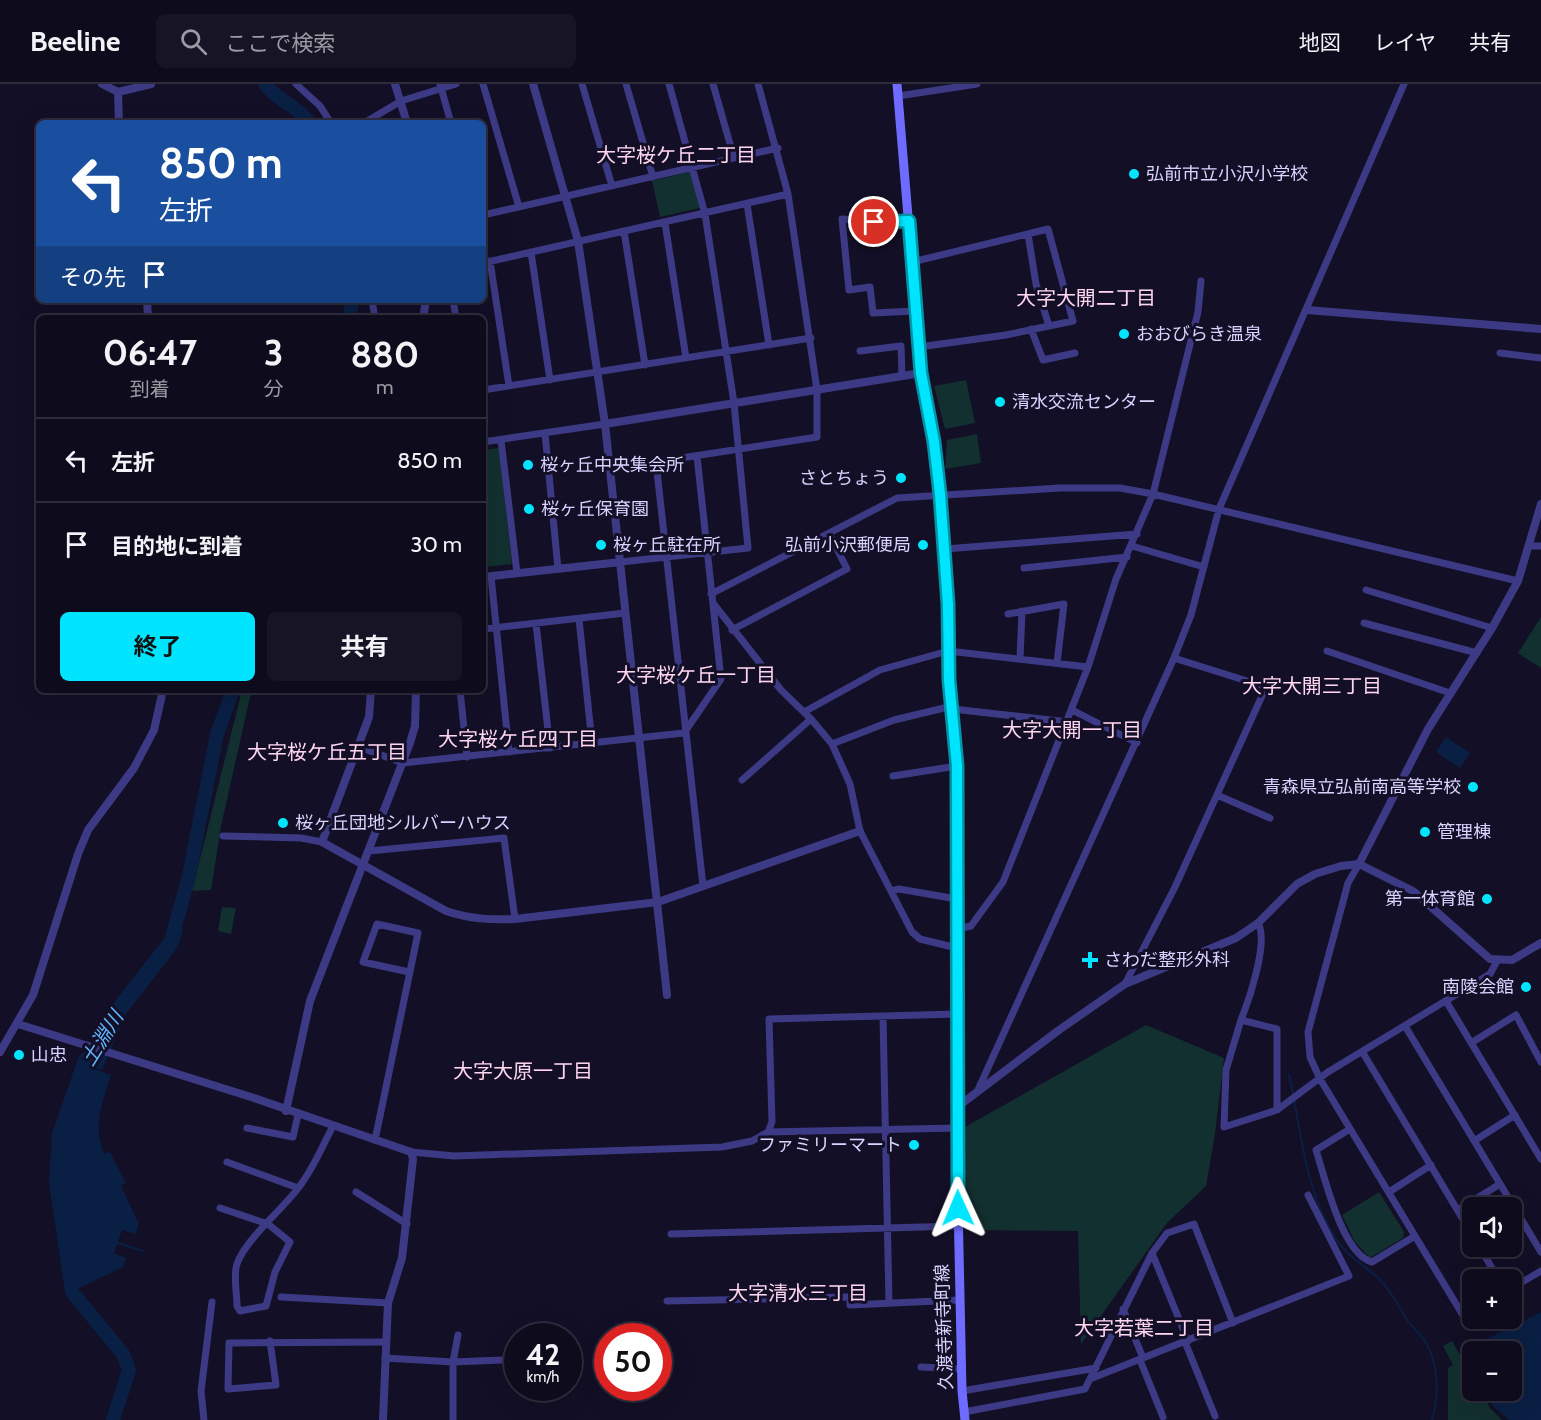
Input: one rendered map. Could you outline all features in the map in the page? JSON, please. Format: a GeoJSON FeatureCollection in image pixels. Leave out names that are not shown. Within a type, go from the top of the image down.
{"type":"FeatureCollection","features":[{"type":"Feature","properties":{"kind":"main road","name":"久渡寺新寺町線"},"geometry":{"type":"LineString","coordinates":[[897,84],[921,373],[934,442],[945,549],[951,709],[957,766],[956,1108],[959,1300],[964,1416]]}},
{"type":"Feature","properties":{"kind":"street"},"geometry":{"type":"LineString","coordinates":[[102,84],[119,88],[151,84]]}},
{"type":"Feature","properties":{"kind":"street"},"geometry":{"type":"LineString","coordinates":[[296,84],[320,106],[329,120]]}},
{"type":"Feature","properties":{"kind":"street"},"geometry":{"type":"LineString","coordinates":[[395,84],[406,120]]}},
{"type":"Feature","properties":{"kind":"street"},"geometry":{"type":"LineString","coordinates":[[369,120],[401,101],[440,86],[456,84]]}},
{"type":"Feature","properties":{"kind":"street"},"geometry":{"type":"LineString","coordinates":[[483,84],[519,207]]}},
{"type":"Feature","properties":{"kind":"street"},"geometry":{"type":"LineString","coordinates":[[533,84],[567,196],[578,241],[605,424],[667,995]]}},
{"type":"Feature","properties":{"kind":"street"},"geometry":{"type":"LineString","coordinates":[[582,84],[612,186]]}},
{"type":"Feature","properties":{"kind":"street"},"geometry":{"type":"LineString","coordinates":[[626,84],[653,177]]}},
{"type":"Feature","properties":{"kind":"street"},"geometry":{"type":"LineString","coordinates":[[509,752],[487,576],[748,548],[734,403],[705,214],[694,167],[669,84]]}},
{"type":"Feature","properties":{"kind":"street"},"geometry":{"type":"LineString","coordinates":[[713,84],[735,158]]}},
{"type":"Feature","properties":{"kind":"street"},"geometry":{"type":"LineString","coordinates":[[610,469],[817,437],[818,390],[788,194],[778,148],[758,84]]}},
{"type":"Feature","properties":{"kind":"street"},"geometry":{"type":"LineString","coordinates":[[898,96],[977,84]]}},
{"type":"Feature","properties":{"kind":"street"},"geometry":{"type":"LineString","coordinates":[[977,1092],[1174,658],[1191,615],[1219,509],[1404,84]]}},
{"type":"Feature","properties":{"kind":"street"},"geometry":{"type":"LineString","coordinates":[[440,86],[451,120]]}},
{"type":"Feature","properties":{"kind":"street"},"geometry":{"type":"LineString","coordinates":[[119,88],[119,120]]}},
{"type":"Feature","properties":{"kind":"street"},"geometry":{"type":"LineString","coordinates":[[486,214],[778,148]]}},
{"type":"Feature","properties":{"kind":"street"},"geometry":{"type":"LineString","coordinates":[[509,386],[486,262],[788,194]]}},
{"type":"Feature","properties":{"kind":"street"},"geometry":{"type":"LineString","coordinates":[[747,204],[769,345]]}},
{"type":"Feature","properties":{"kind":"street"},"geometry":{"type":"LineString","coordinates":[[909,221],[874,222],[842,219],[849,290],[870,287],[873,313],[915,311]]}},
{"type":"Feature","properties":{"kind":"street"},"geometry":{"type":"LineString","coordinates":[[665,223],[686,358]]}},
{"type":"Feature","properties":{"kind":"street"},"geometry":{"type":"LineString","coordinates":[[912,262],[1048,229],[1073,321],[919,347]]}},
{"type":"Feature","properties":{"kind":"street"},"geometry":{"type":"LineString","coordinates":[[624,231],[645,365]]}},
{"type":"Feature","properties":{"kind":"street"},"geometry":{"type":"LineString","coordinates":[[1028,234],[1036,284],[1049,326]]}},
{"type":"Feature","properties":{"kind":"street"},"geometry":{"type":"LineString","coordinates":[[531,252],[550,380]]}},
{"type":"Feature","properties":{"kind":"street"},"geometry":{"type":"LineString","coordinates":[[957,929],[971,926],[1003,882],[1068,722],[1116,579],[1153,494],[1198,312],[1201,281]]}},
{"type":"Feature","properties":{"kind":"street"},"geometry":{"type":"LineString","coordinates":[[1307,310],[1541,329]]}},
{"type":"Feature","properties":{"kind":"street"},"geometry":{"type":"LineString","coordinates":[[1031,329],[1043,360],[1075,352]]}},
{"type":"Feature","properties":{"kind":"street"},"geometry":{"type":"LineString","coordinates":[[486,390],[811,338]]}},
{"type":"Feature","properties":{"kind":"street"},"geometry":{"type":"LineString","coordinates":[[860,351],[901,346],[902,376]]}},
{"type":"Feature","properties":{"kind":"street"},"geometry":{"type":"LineString","coordinates":[[1500,352],[1541,358]]}},
{"type":"Feature","properties":{"kind":"street"},"geometry":{"type":"LineString","coordinates":[[486,442],[921,373]]}},
{"type":"Feature","properties":{"kind":"street"},"geometry":{"type":"LineString","coordinates":[[545,433],[558,569]]}},
{"type":"Feature","properties":{"kind":"street"},"geometry":{"type":"LineString","coordinates":[[501,440],[517,573]]}},
{"type":"Feature","properties":{"kind":"street"},"geometry":{"type":"LineString","coordinates":[[359,747],[403,763],[684,733],[721,680],[697,456]]}},
{"type":"Feature","properties":{"kind":"street"},"geometry":{"type":"LineString","coordinates":[[656,462],[684,733],[703,886]]}},
{"type":"Feature","properties":{"kind":"street"},"geometry":{"type":"LineString","coordinates":[[711,598],[897,498],[940,494],[1094,488],[1120,488],[1153,494],[1518,581]]}},
{"type":"Feature","properties":{"kind":"street"},"geometry":{"type":"LineString","coordinates":[[1462,1314],[1320,1078],[1307,1047],[1311,1016],[1348,883],[1428,729],[1477,653],[1518,581],[1541,504]]}},
{"type":"Feature","properties":{"kind":"street"},"geometry":{"type":"LineString","coordinates":[[732,630],[847,569],[829,533]]}},
{"type":"Feature","properties":{"kind":"street"},"geometry":{"type":"LineString","coordinates":[[945,549],[1137,534]]}},
{"type":"Feature","properties":{"kind":"street"},"geometry":{"type":"LineString","coordinates":[[1132,546],[1204,567]]}},
{"type":"Feature","properties":{"kind":"street"},"geometry":{"type":"LineString","coordinates":[[1530,546],[1541,546]]}},
{"type":"Feature","properties":{"kind":"street"},"geometry":{"type":"LineString","coordinates":[[1024,568],[1127,557]]}},
{"type":"Feature","properties":{"kind":"street"},"geometry":{"type":"LineString","coordinates":[[1366,590],[1492,628]]}},
{"type":"Feature","properties":{"kind":"street"},"geometry":{"type":"LineString","coordinates":[[711,598],[732,630],[781,690],[812,719],[832,744],[850,784],[860,831],[912,932],[920,939],[957,948]]}},
{"type":"Feature","properties":{"kind":"street"},"geometry":{"type":"LineString","coordinates":[[1008,614],[1064,604],[1057,663]]}},
{"type":"Feature","properties":{"kind":"street"},"geometry":{"type":"LineString","coordinates":[[1020,659],[1022,611]]}},
{"type":"Feature","properties":{"kind":"street"},"geometry":{"type":"LineString","coordinates":[[486,630],[625,613]]}},
{"type":"Feature","properties":{"kind":"street"},"geometry":{"type":"LineString","coordinates":[[579,619],[592,743]]}},
{"type":"Feature","properties":{"kind":"street"},"geometry":{"type":"LineString","coordinates":[[1365,623],[1477,653]]}},
{"type":"Feature","properties":{"kind":"street"},"geometry":{"type":"LineString","coordinates":[[536,624],[550,748]]}},
{"type":"Feature","properties":{"kind":"street"},"geometry":{"type":"LineString","coordinates":[[804,712],[880,670],[948,651],[1088,667]]}},
{"type":"Feature","properties":{"kind":"street"},"geometry":{"type":"LineString","coordinates":[[1327,651],[1450,693]]}},
{"type":"Feature","properties":{"kind":"street"},"geometry":{"type":"LineString","coordinates":[[1125,984],[1217,795],[1266,687],[1174,658]]}},
{"type":"Feature","properties":{"kind":"street"},"geometry":{"type":"LineString","coordinates":[[0,1052],[18,1024],[43,968],[85,838],[102,808],[134,768],[159,713],[162,693]]}},
{"type":"Feature","properties":{"kind":"street"},"geometry":{"type":"LineString","coordinates":[[322,842],[369,717],[371,693]]}},
{"type":"Feature","properties":{"kind":"street"},"geometry":{"type":"LineString","coordinates":[[286,1111],[310,1001],[403,763],[415,726],[416,693]]}},
{"type":"Feature","properties":{"kind":"street"},"geometry":{"type":"LineString","coordinates":[[460,693],[467,757]]}},
{"type":"Feature","properties":{"kind":"street"},"geometry":{"type":"LineString","coordinates":[[832,744],[894,720],[944,708],[1068,722]]}},
{"type":"Feature","properties":{"kind":"street"},"geometry":{"type":"LineString","coordinates":[[1072,710],[1137,743]]}},
{"type":"Feature","properties":{"kind":"street"},"geometry":{"type":"LineString","coordinates":[[742,780],[812,719]]}},
{"type":"Feature","properties":{"kind":"street"},"geometry":{"type":"LineString","coordinates":[[893,776],[957,766]]}},
{"type":"Feature","properties":{"kind":"street"},"geometry":{"type":"LineString","coordinates":[[1217,795],[1270,818]]}},
{"type":"Feature","properties":{"kind":"street"},"geometry":{"type":"LineString","coordinates":[[222,836],[301,838],[322,842],[446,911],[479,919],[515,919],[658,902],[860,831]]}},
{"type":"Feature","properties":{"kind":"street"},"geometry":{"type":"LineString","coordinates":[[369,851],[504,838],[515,919]]}},
{"type":"Feature","properties":{"kind":"street"},"geometry":{"type":"LineString","coordinates":[[956,1108],[1059,1030],[1125,984],[1236,938],[1258,923],[1297,884],[1315,874],[1341,866],[1359,864],[1413,891],[1483,955],[1497,961],[1512,960],[1541,943]]}},
{"type":"Feature","properties":{"kind":"street"},"geometry":{"type":"LineString","coordinates":[[891,891],[899,889],[957,898]]}},
{"type":"Feature","properties":{"kind":"street"},"geometry":{"type":"LineString","coordinates":[[1258,923],[1262,930],[1262,941],[1250,997],[1226,1070],[1224,1127],[1277,1110],[1320,1078],[1490,974],[1497,961]]}},
{"type":"Feature","properties":{"kind":"street"},"geometry":{"type":"LineString","coordinates":[[375,1140],[418,933],[377,924],[363,962],[409,972]]}},
{"type":"Feature","properties":{"kind":"street"},"geometry":{"type":"LineString","coordinates":[[1446,1001],[1541,1159]]}},
{"type":"Feature","properties":{"kind":"street"},"geometry":{"type":"LineString","coordinates":[[768,1132],[772,1122],[769,1019],[957,1014]]}},
{"type":"Feature","properties":{"kind":"street"},"geometry":{"type":"LineString","coordinates":[[883,1016],[889,1303]]}},
{"type":"Feature","properties":{"kind":"street"},"geometry":{"type":"LineString","coordinates":[[1471,1043],[1516,1016],[1541,1062]]}},
{"type":"Feature","properties":{"kind":"street"},"geometry":{"type":"LineString","coordinates":[[1241,1020],[1277,1029],[1277,1110]]}},
{"type":"Feature","properties":{"kind":"street"},"geometry":{"type":"LineString","coordinates":[[18,1024],[251,1096],[286,1111],[411,1152],[454,1156],[722,1147],[752,1141],[768,1132],[957,1128]]}},
{"type":"Feature","properties":{"kind":"street"},"geometry":{"type":"LineString","coordinates":[[1405,1026],[1541,1252]]}},
{"type":"Feature","properties":{"kind":"street"},"geometry":{"type":"LineString","coordinates":[[1363,1053],[1462,1217]]}},
{"type":"Feature","properties":{"kind":"street"},"geometry":{"type":"LineString","coordinates":[[247,1128],[293,1137],[298,1115]]}},
{"type":"Feature","properties":{"kind":"street"},"geometry":{"type":"LineString","coordinates":[[1474,1141],[1515,1115]]}},
{"type":"Feature","properties":{"kind":"street"},"geometry":{"type":"LineString","coordinates":[[220,1208],[267,1224],[290,1242],[275,1272],[266,1306],[240,1311],[237,1306],[236,1264],[267,1224],[298,1188],[333,1126]]}},
{"type":"Feature","properties":{"kind":"street"},"geometry":{"type":"LineString","coordinates":[[1350,1128],[1316,1150],[1340,1220],[1353,1248],[1366,1260],[1372,1262],[1415,1236]]}},
{"type":"Feature","properties":{"kind":"street"},"geometry":{"type":"LineString","coordinates":[[384,1420],[388,1303],[402,1258],[413,1159],[411,1152]]}},
{"type":"Feature","properties":{"kind":"street"},"geometry":{"type":"LineString","coordinates":[[227,1162],[298,1188]]}},
{"type":"Feature","properties":{"kind":"street"},"geometry":{"type":"LineString","coordinates":[[1389,1192],[1431,1166]]}},
{"type":"Feature","properties":{"kind":"street"},"geometry":{"type":"LineString","coordinates":[[1458,1210],[1500,1184]]}},
{"type":"Feature","properties":{"kind":"street"},"geometry":{"type":"LineString","coordinates":[[356,1192],[407,1224]]}},
{"type":"Feature","properties":{"kind":"street"},"geometry":{"type":"LineString","coordinates":[[1090,1379],[1349,1276],[1308,1195]]}},
{"type":"Feature","properties":{"kind":"street"},"geometry":{"type":"LineString","coordinates":[[964,1416],[1085,1389],[1123,1309],[1152,1254],[1167,1233],[1194,1224],[1233,1323]]}},
{"type":"Feature","properties":{"kind":"street"},"geometry":{"type":"LineString","coordinates":[[671,1234],[958,1226]]}},
{"type":"Feature","properties":{"kind":"street"},"geometry":{"type":"LineString","coordinates":[[1152,1254],[1215,1416]]}},
{"type":"Feature","properties":{"kind":"street"},"geometry":{"type":"LineString","coordinates":[[1522,1282],[1541,1271]]}},
{"type":"Feature","properties":{"kind":"street"},"geometry":{"type":"LineString","coordinates":[[281,1297],[388,1303]]}},
{"type":"Feature","properties":{"kind":"street"},"geometry":{"type":"LineString","coordinates":[[667,1301],[850,1297],[850,1305],[959,1300]]}},
{"type":"Feature","properties":{"kind":"street"},"geometry":{"type":"LineString","coordinates":[[204,1420],[201,1391],[212,1302]]}},
{"type":"Feature","properties":{"kind":"street"},"geometry":{"type":"LineString","coordinates":[[1123,1309],[1163,1417]]}},
{"type":"Feature","properties":{"kind":"street"},"geometry":{"type":"LineString","coordinates":[[453,1420],[453,1362],[458,1335]]}},
{"type":"Feature","properties":{"kind":"street"},"geometry":{"type":"LineString","coordinates":[[270,1341],[276,1385],[228,1389],[229,1343],[270,1341],[386,1342]]}},
{"type":"Feature","properties":{"kind":"street"},"geometry":{"type":"LineString","coordinates":[[385,1358],[453,1362],[502,1360]]}},
{"type":"Feature","properties":{"kind":"street"},"geometry":{"type":"LineString","coordinates":[[921,1367],[961,1369]]}},
{"type":"Feature","properties":{"kind":"street"},"geometry":{"type":"LineString","coordinates":[[962,1391],[1096,1368]]}},
{"type":"Feature","properties":{"kind":"green space"},"geometry":{"type":"Polygon","coordinates":[[[692,171],[700,208],[660,217],[652,181],[692,171]]]}},
{"type":"Feature","properties":{"kind":"green space"},"geometry":{"type":"Polygon","coordinates":[[[966,380],[975,423],[945,429],[934,386],[966,380]]]}},
{"type":"Feature","properties":{"kind":"green space"},"geometry":{"type":"Polygon","coordinates":[[[977,434],[981,463],[945,469],[947,440],[977,434]]]}},
{"type":"Feature","properties":{"kind":"green space"},"geometry":{"type":"Polygon","coordinates":[[[499,448],[512,564],[486,567],[486,450],[499,448]]]}},
{"type":"Feature","properties":{"kind":"green space"},"geometry":{"type":"Polygon","coordinates":[[[1541,617],[1541,668],[1518,653],[1541,617]]]}},
{"type":"Feature","properties":{"kind":"green space"},"geometry":{"type":"Polygon","coordinates":[[[241,693],[253,693],[250,697],[221,826],[211,890],[192,891],[241,693]]]}},
{"type":"Feature","properties":{"kind":"green space"},"geometry":{"type":"Polygon","coordinates":[[[222,907],[236,908],[231,934],[218,931],[222,907]]]}},
{"type":"Feature","properties":{"kind":"green space"},"geometry":{"type":"Polygon","coordinates":[[[1146,1025],[1224,1058],[1206,1186],[1167,1223],[1081,1344],[1078,1231],[965,1230],[965,1127],[1146,1025]]]}},
{"type":"Feature","properties":{"kind":"green space"},"geometry":{"type":"Polygon","coordinates":[[[1379,1192],[1404,1232],[1403,1238],[1370,1258],[1355,1242],[1342,1215],[1379,1192]]]}},
{"type":"Feature","properties":{"kind":"green space"},"geometry":{"type":"Polygon","coordinates":[[[1452,1341],[1462,1358],[1462,1401],[1486,1401],[1502,1420],[1448,1420],[1448,1368],[1453,1365],[1443,1346],[1452,1341]]]}},
{"type":"Feature","properties":{"kind":"water"},"geometry":{"type":"Polygon","coordinates":[[[1446,737],[1470,753],[1460,768],[1436,752],[1446,737]]]}},
{"type":"Feature","properties":{"kind":"water"},"geometry":{"type":"Polygon","coordinates":[[[174,926],[183,929],[179,944],[171,956],[126,1014],[102,1070],[87,1066],[89,1061],[87,1060],[83,1066],[87,1052],[95,1045],[115,1001],[174,926]]]}},
{"type":"Feature","properties":{"kind":"water"},"geometry":{"type":"Polygon","coordinates":[[[87,1066],[111,1075],[102,1104],[99,1133],[104,1153],[110,1152],[126,1183],[121,1186],[139,1224],[135,1234],[122,1230],[114,1253],[126,1258],[123,1267],[77,1289],[58,1177],[58,1153],[63,1130],[87,1066]]]}},
{"type":"Feature","properties":{"kind":"water"},"geometry":{"type":"Polygon","coordinates":[[[1541,1312],[1541,1420],[1509,1420],[1490,1401],[1522,1401],[1522,1341],[1483,1341],[1507,1329],[1522,1329],[1522,1322],[1541,1312]]]}},
{"type":"Feature","properties":{"kind":"waterway","name":"土淵川"},"geometry":{"type":"LineString","coordinates":[[265,84],[307,120]]}},
{"type":"Feature","properties":{"kind":"waterway","name":"土淵川"},"geometry":{"type":"LineString","coordinates":[[350,315],[352,303]]}},
{"type":"Feature","properties":{"kind":"waterway","name":"土淵川"},"geometry":{"type":"LineString","coordinates":[[170,944],[188,880],[217,734],[232,693]]}},
{"type":"Feature","properties":{"kind":"waterway","name":"土淵川"},"geometry":{"type":"LineString","coordinates":[[94,1052],[85,1060],[59,1134],[56,1182],[72,1292],[123,1354],[129,1370],[113,1420]]}},
{"type":"Feature","properties":{"kind":"waterway"},"geometry":{"type":"LineString","coordinates":[[1289,1074],[1293,1094]]}},
{"type":"Feature","properties":{"kind":"waterway"},"geometry":{"type":"LineString","coordinates":[[1294,1100],[1308,1172],[1319,1207],[1327,1223],[1344,1250],[1385,1286],[1430,1350],[1437,1390],[1432,1420]]}},
{"type":"Feature","properties":{"kind":"waterway"},"geometry":{"type":"LineString","coordinates":[[115,1242],[143,1251]]}},
{"type":"Feature","properties":{"kind":"place","name":"弘前市立小沢小学校"},"geometry":{"type":"Point","coordinates":[1134,174]}},
{"type":"Feature","properties":{"kind":"place","name":"おおびらき温泉"},"geometry":{"type":"Point","coordinates":[1124,334]}},
{"type":"Feature","properties":{"kind":"place","name":"清水交流センター"},"geometry":{"type":"Point","coordinates":[1000,402]}},
{"type":"Feature","properties":{"kind":"place","name":"桜ヶ丘中央集会所"},"geometry":{"type":"Point","coordinates":[528,465]}},
{"type":"Feature","properties":{"kind":"place","name":"さとちょう"},"geometry":{"type":"Point","coordinates":[901,478]}},
{"type":"Feature","properties":{"kind":"place","name":"桜ヶ丘保育園"},"geometry":{"type":"Point","coordinates":[529,509]}},
{"type":"Feature","properties":{"kind":"place","name":"桜ヶ丘駐在所"},"geometry":{"type":"Point","coordinates":[601,545]}},
{"type":"Feature","properties":{"kind":"place","name":"弘前小沢郵便局"},"geometry":{"type":"Point","coordinates":[923,545]}},
{"type":"Feature","properties":{"kind":"place","name":"青森県立弘前南高等学校"},"geometry":{"type":"Point","coordinates":[1473,787]}},
{"type":"Feature","properties":{"kind":"place","name":"桜ヶ丘団地シルバーハウス"},"geometry":{"type":"Point","coordinates":[283,823]}},
{"type":"Feature","properties":{"kind":"place","name":"管理棟"},"geometry":{"type":"Point","coordinates":[1425,832]}},
{"type":"Feature","properties":{"kind":"place","name":"第一体育館"},"geometry":{"type":"Point","coordinates":[1487,899]}},
{"type":"Feature","properties":{"kind":"place","name":"さわだ整形外科"},"geometry":{"type":"Point","coordinates":[1090,960]}},
{"type":"Feature","properties":{"kind":"place","name":"南陵会館"},"geometry":{"type":"Point","coordinates":[1526,987]}},
{"type":"Feature","properties":{"kind":"place","name":"山忠"},"geometry":{"type":"Point","coordinates":[19,1055]}},
{"type":"Feature","properties":{"kind":"place","name":"ファミリーマート"},"geometry":{"type":"Point","coordinates":[914,1145]}},
{"type":"Feature","properties":{"kind":"district","name":"大字桜ケ丘二丁目"},"geometry":{"type":"Point","coordinates":[676,155]}},
{"type":"Feature","properties":{"kind":"district","name":"大字大開二丁目"},"geometry":{"type":"Point","coordinates":[1086,298]}},
{"type":"Feature","properties":{"kind":"district","name":"大字桜ケ丘一丁目"},"geometry":{"type":"Point","coordinates":[696,675]}},
{"type":"Feature","properties":{"kind":"district","name":"大字大開三丁目"},"geometry":{"type":"Point","coordinates":[1312,686]}},
{"type":"Feature","properties":{"kind":"district","name":"大字大開一丁目"},"geometry":{"type":"Point","coordinates":[1072,730]}},
{"type":"Feature","properties":{"kind":"district","name":"大字桜ケ丘四丁目"},"geometry":{"type":"Point","coordinates":[518,739]}},
{"type":"Feature","properties":{"kind":"district","name":"大字桜ケ丘五丁目"},"geometry":{"type":"Point","coordinates":[327,752]}},
{"type":"Feature","properties":{"kind":"district","name":"大字大原一丁目"},"geometry":{"type":"Point","coordinates":[523,1071]}},
{"type":"Feature","properties":{"kind":"district","name":"大字清水三丁目"},"geometry":{"type":"Point","coordinates":[798,1293]}},
{"type":"Feature","properties":{"kind":"district","name":"大字若葉二丁目"},"geometry":{"type":"Point","coordinates":[1144,1328]}},
{"type":"Feature","properties":{"kind":"route"},"geometry":{"type":"LineString","coordinates":[[874,222],[909,221],[921,373],[934,442],[945,549],[949,680],[957,766],[958,1208]]}}]}
